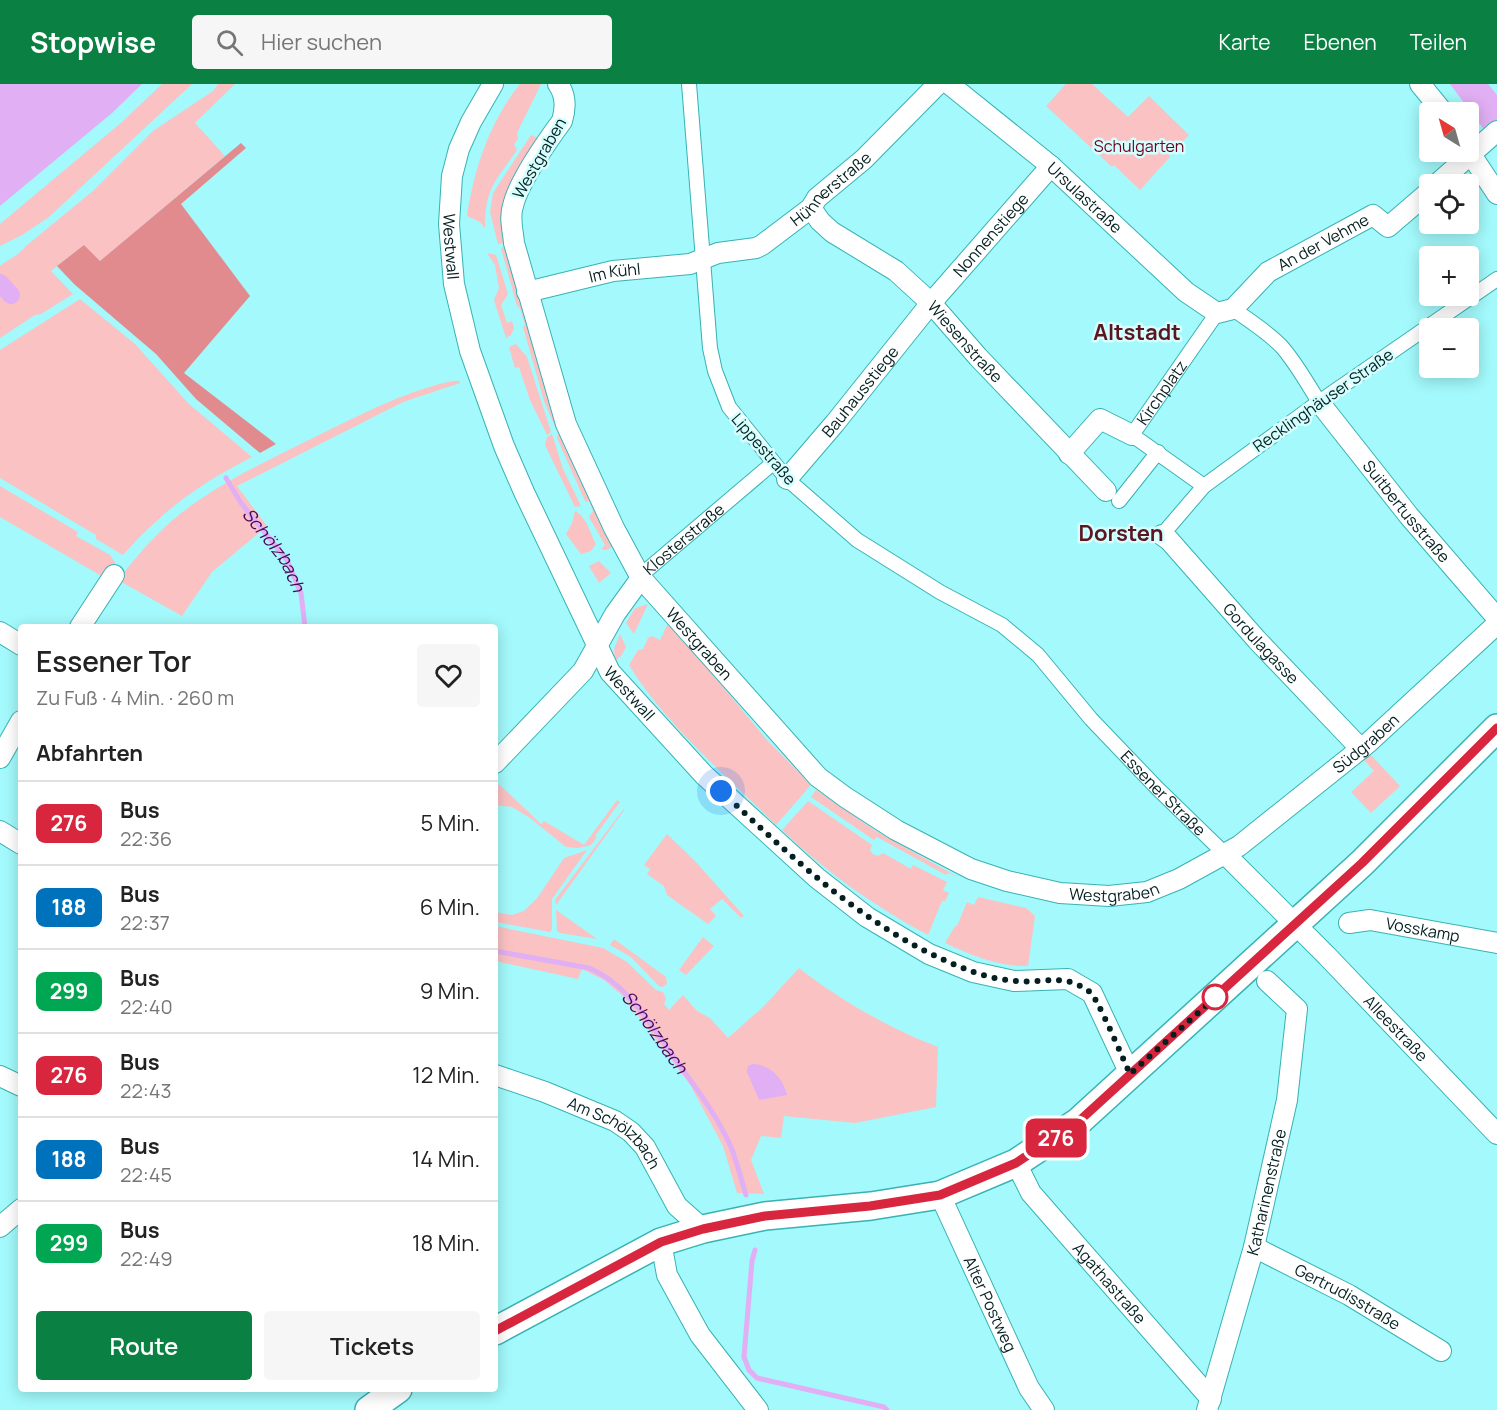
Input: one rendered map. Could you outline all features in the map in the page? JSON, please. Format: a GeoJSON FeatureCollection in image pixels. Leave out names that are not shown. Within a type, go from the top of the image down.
{"type":"FeatureCollection","features":[{"type":"Feature","properties":{"kind":"main road"},"geometry":{"type":"LineString","coordinates":[[498,1329],[661,1242],[703,1229],[765,1216],[870,1206],[940,1195],[1016,1163],[1078,1122],[1370,855],[1497,728]]}},
{"type":"Feature","properties":{"kind":"main road"},"geometry":{"type":"LineString","coordinates":[[369,1410],[394,1392]]}},
{"type":"Feature","properties":{"kind":"street","name":"Westwall"},"geometry":{"type":"LineString","coordinates":[[493,84],[471,122],[459,149],[452,176],[449,224],[454,284],[470,351],[504,446],[610,672],[704,775],[817,878],[867,917],[928,954],[973,972],[1014,981],[1068,980],[1092,993],[1130,1074]]}},
{"type":"Feature","properties":{"kind":"street","name":"Westgraben"},"geometry":{"type":"LineString","coordinates":[[558,84],[565,100],[565,113],[513,205],[511,216],[514,243],[566,424],[640,578],[818,777],[844,797],[896,830],[961,864],[1007,881],[1060,893],[1109,896],[1147,892],[1179,879],[1225,854]]}},
{"type":"Feature","properties":{"kind":"street","name":"Lippestraße"},"geometry":{"type":"LineString","coordinates":[[689,84],[711,348],[715,371],[729,407],[787,479],[856,540],[940,592],[1002,625],[1038,654]]}},
{"type":"Feature","properties":{"kind":"street","name":"Hühnerstraße"},"geometry":{"type":"LineString","coordinates":[[704,259],[718,253],[756,248],[762,245],[811,208],[817,198],[864,159],[938,84]]}},
{"type":"Feature","properties":{"kind":"street","name":"Ursulastraße"},"geometry":{"type":"LineString","coordinates":[[949,84],[1051,166],[1186,292],[1269,335],[1294,362],[1319,402]]}},
{"type":"Feature","properties":{"kind":"street"},"geometry":{"type":"LineString","coordinates":[[1420,84],[1435,102]]}},
{"type":"Feature","properties":{"kind":"street"},"geometry":{"type":"LineString","coordinates":[[1479,145],[1497,131]]}},
{"type":"Feature","properties":{"kind":"street"},"geometry":{"type":"LineString","coordinates":[[1479,159],[1497,194]]}},
{"type":"Feature","properties":{"kind":"street"},"geometry":{"type":"LineString","coordinates":[[1448,174],[1460,162]]}},
{"type":"Feature","properties":{"kind":"street","name":"Nonnenstiege"},"geometry":{"type":"LineString","coordinates":[[931,303],[1051,166]]}},
{"type":"Feature","properties":{"kind":"street","name":"An der Vehme"},"geometry":{"type":"LineString","coordinates":[[1225,311],[1268,272],[1373,215],[1388,227],[1419,200]]}},
{"type":"Feature","properties":{"kind":"street","name":"Wiesenstraße"},"geometry":{"type":"LineString","coordinates":[[811,208],[832,232],[896,271],[931,303],[1069,454],[1113,496]]}},
{"type":"Feature","properties":{"kind":"street","name":"Im Kühl"},"geometry":{"type":"LineString","coordinates":[[527,292],[613,271],[690,264],[704,259]]}},
{"type":"Feature","properties":{"kind":"street","name":"Recklinghäuser Straße"},"geometry":{"type":"LineString","coordinates":[[1162,535],[1203,486],[1319,402],[1497,279]]}},
{"type":"Feature","properties":{"kind":"street","name":"Bauhausstiege"},"geometry":{"type":"LineString","coordinates":[[787,479],[836,423],[931,303]]}},
{"type":"Feature","properties":{"kind":"street","name":"Kirchplatz"},"geometry":{"type":"LineString","coordinates":[[1069,454],[1100,419],[1132,435],[1225,311]]}},
{"type":"Feature","properties":{"kind":"street","name":"Suitbertusstraße"},"geometry":{"type":"LineString","coordinates":[[1319,402],[1409,516],[1497,618]]}},
{"type":"Feature","properties":{"kind":"street"},"geometry":{"type":"LineString","coordinates":[[1132,435],[1203,486]]}},
{"type":"Feature","properties":{"kind":"street"},"geometry":{"type":"LineString","coordinates":[[1113,496],[1158,452]]}},
{"type":"Feature","properties":{"kind":"street","name":"Klosterstraße"},"geometry":{"type":"LineString","coordinates":[[498,760],[583,671],[647,570],[773,463]]}},
{"type":"Feature","properties":{"kind":"street","name":"Gordulagasse"},"geometry":{"type":"LineString","coordinates":[[1162,535],[1169,540],[1257,640],[1361,749]]}},
{"type":"Feature","properties":{"kind":"street"},"geometry":{"type":"LineString","coordinates":[[82,624],[114,575]]}},
{"type":"Feature","properties":{"kind":"street","name":"Südgraben"},"geometry":{"type":"LineString","coordinates":[[1225,854],[1239,846],[1361,749],[1497,624]]}},
{"type":"Feature","properties":{"kind":"street"},"geometry":{"type":"LineString","coordinates":[[0,632],[18,643]]}},
{"type":"Feature","properties":{"kind":"street","name":"Essener Straße"},"geometry":{"type":"LineString","coordinates":[[1038,654],[1091,719],[1294,924]]}},
{"type":"Feature","properties":{"kind":"street"},"geometry":{"type":"LineString","coordinates":[[0,758],[18,726]]}},
{"type":"Feature","properties":{"kind":"street"},"geometry":{"type":"LineString","coordinates":[[0,831],[18,842]]}},
{"type":"Feature","properties":{"kind":"street","name":"Vosskamp"},"geometry":{"type":"LineString","coordinates":[[1349,923],[1370,920],[1497,943]]}},
{"type":"Feature","properties":{"kind":"street","name":"Alleestraße"},"geometry":{"type":"LineString","coordinates":[[1294,924],[1497,1134]]}},
{"type":"Feature","properties":{"kind":"street","name":"Katharinenstraße"},"geometry":{"type":"LineString","coordinates":[[1209,1404],[1254,1247],[1287,1100],[1297,1009],[1267,981]]}},
{"type":"Feature","properties":{"kind":"street"},"geometry":{"type":"LineString","coordinates":[[0,1076],[18,1085]]}},
{"type":"Feature","properties":{"kind":"street","name":"Am Schölzbach"},"geometry":{"type":"LineString","coordinates":[[498,1076],[615,1120],[645,1147],[677,1206],[703,1229]]}},
{"type":"Feature","properties":{"kind":"street","name":"Agathastraße"},"geometry":{"type":"LineString","coordinates":[[1016,1163],[1031,1193],[1209,1404]]}},
{"type":"Feature","properties":{"kind":"street","name":"Alter Postweg"},"geometry":{"type":"LineString","coordinates":[[940,1195],[1029,1388],[1044,1410]]}},
{"type":"Feature","properties":{"kind":"street"},"geometry":{"type":"LineString","coordinates":[[0,1227],[18,1212]]}},
{"type":"Feature","properties":{"kind":"street"},"geometry":{"type":"LineString","coordinates":[[661,1242],[667,1275],[700,1335],[758,1410]]}},
{"type":"Feature","properties":{"kind":"street","name":"Gertrudisstraße"},"geometry":{"type":"LineString","coordinates":[[1254,1247],[1349,1295],[1441,1351]]}},
{"type":"Feature","properties":{"kind":"green space"},"geometry":{"type":"Polygon","coordinates":[[[162,84],[192,84],[49,217],[0,246],[0,224],[122,122],[162,84]]]}},
{"type":"Feature","properties":{"kind":"green space"},"geometry":{"type":"Polygon","coordinates":[[[218,84],[235,84],[195,123],[225,156],[99,262],[84,245],[51,271],[73,294],[0,338],[0,266],[94,190],[153,131],[213,91],[218,84]]]}},
{"type":"Feature","properties":{"kind":"green space"},"geometry":{"type":"Polygon","coordinates":[[[520,84],[541,84],[517,133],[518,139],[514,144],[517,150],[493,185],[487,203],[485,228],[480,222],[467,216],[474,181],[492,130],[509,98],[520,84]]]}},
{"type":"Feature","properties":{"kind":"green space","name":"Schulgarten"},"geometry":{"type":"Polygon","coordinates":[[[1066,84],[1092,84],[1128,117],[1149,96],[1189,135],[1140,190],[1046,106],[1066,84]]]}},
{"type":"Feature","properties":{"kind":"green space"},"geometry":{"type":"Polygon","coordinates":[[[531,135],[542,140],[506,243],[498,244],[490,212],[493,193],[531,135]]]}},
{"type":"Feature","properties":{"kind":"green space"},"geometry":{"type":"Polygon","coordinates":[[[506,246],[614,546],[606,550],[601,549],[605,545],[589,517],[593,511],[589,501],[586,502],[584,499],[557,438],[558,434],[544,401],[523,327],[525,325],[520,308],[517,306],[501,248],[506,246]]]}},
{"type":"Feature","properties":{"kind":"green space"},"geometry":{"type":"Polygon","coordinates":[[[487,253],[496,255],[508,294],[501,305],[507,323],[512,321],[514,328],[511,335],[506,338],[494,300],[499,288],[495,265],[487,253]]]}},
{"type":"Feature","properties":{"kind":"green space"},"geometry":{"type":"Polygon","coordinates":[[[80,299],[135,344],[189,404],[252,457],[215,477],[167,511],[123,555],[96,539],[96,535],[0,478],[0,350],[80,299]]]}},
{"type":"Feature","properties":{"kind":"green space"},"geometry":{"type":"Polygon","coordinates":[[[516,344],[527,357],[551,432],[547,435],[530,400],[519,367],[515,368],[509,347],[516,344]]]}},
{"type":"Feature","properties":{"kind":"green space"},"geometry":{"type":"Polygon","coordinates":[[[460,381],[460,383],[403,402],[237,486],[267,526],[212,572],[182,616],[118,580],[163,529],[216,489],[273,458],[376,408],[406,395],[460,381]]]}},
{"type":"Feature","properties":{"kind":"green space"},"geometry":{"type":"Polygon","coordinates":[[[552,434],[563,469],[581,506],[575,507],[545,445],[547,437],[552,434]]]}},
{"type":"Feature","properties":{"kind":"green space"},"geometry":{"type":"Polygon","coordinates":[[[0,486],[78,532],[76,536],[110,555],[116,564],[105,578],[0,517],[0,486]]]}},
{"type":"Feature","properties":{"kind":"green space"},"geometry":{"type":"Polygon","coordinates":[[[575,511],[585,521],[596,544],[591,551],[581,554],[566,534],[575,511]]]}},
{"type":"Feature","properties":{"kind":"green space"},"geometry":{"type":"Polygon","coordinates":[[[599,561],[611,573],[599,583],[589,566],[599,561]]]}},
{"type":"Feature","properties":{"kind":"green space"},"geometry":{"type":"Polygon","coordinates":[[[648,604],[634,634],[626,623],[635,608],[648,604]]]}},
{"type":"Feature","properties":{"kind":"green space"},"geometry":{"type":"Polygon","coordinates":[[[669,621],[678,633],[677,635],[685,641],[767,740],[811,785],[776,825],[679,729],[629,665],[638,650],[643,649],[648,638],[652,636],[660,640],[669,621]]]}},
{"type":"Feature","properties":{"kind":"green space"},"geometry":{"type":"Polygon","coordinates":[[[620,634],[626,647],[615,661],[614,649],[620,634]]]}},
{"type":"Feature","properties":{"kind":"green space"},"geometry":{"type":"Polygon","coordinates":[[[1370,754],[1400,786],[1371,813],[1351,792],[1374,771],[1364,760],[1370,754]]]}},
{"type":"Feature","properties":{"kind":"green space"},"geometry":{"type":"Polygon","coordinates":[[[498,785],[541,824],[544,821],[584,845],[617,800],[620,802],[591,845],[578,848],[566,847],[530,818],[512,807],[498,805],[498,785]]]}},
{"type":"Feature","properties":{"kind":"green space"},"geometry":{"type":"Polygon","coordinates":[[[816,790],[876,831],[958,877],[948,873],[946,875],[877,837],[874,840],[811,797],[816,790]]]}},
{"type":"Feature","properties":{"kind":"green space"},"geometry":{"type":"Polygon","coordinates":[[[808,801],[872,845],[870,850],[873,854],[878,856],[883,853],[911,869],[913,865],[947,882],[943,890],[949,893],[945,901],[942,901],[928,935],[851,887],[782,830],[808,801]]]}},
{"type":"Feature","properties":{"kind":"green space"},"geometry":{"type":"Polygon","coordinates":[[[625,809],[556,905],[555,900],[625,809]]]}},
{"type":"Feature","properties":{"kind":"green space"},"geometry":{"type":"Polygon","coordinates":[[[667,834],[695,861],[744,916],[741,918],[722,899],[710,909],[716,916],[708,924],[667,895],[664,886],[647,874],[650,869],[644,865],[667,834]]]}},
{"type":"Feature","properties":{"kind":"green space"},"geometry":{"type":"Polygon","coordinates":[[[587,850],[552,899],[552,929],[550,932],[498,923],[498,913],[512,915],[524,911],[538,897],[564,858],[587,850]]]}},
{"type":"Feature","properties":{"kind":"green space"},"geometry":{"type":"Polygon","coordinates":[[[978,897],[1026,908],[1035,916],[1028,966],[1006,965],[975,956],[945,943],[957,926],[967,902],[974,905],[978,897]]]}},
{"type":"Feature","properties":{"kind":"green space"},"geometry":{"type":"Polygon","coordinates":[[[556,910],[597,939],[557,931],[556,910]]]}},
{"type":"Feature","properties":{"kind":"green space"},"geometry":{"type":"Polygon","coordinates":[[[498,927],[603,948],[627,962],[656,990],[663,992],[666,999],[664,1004],[669,1010],[683,995],[697,1011],[710,1018],[728,1038],[764,1006],[799,968],[866,1013],[938,1047],[936,1107],[855,1123],[784,1116],[781,1138],[761,1136],[751,1160],[764,1194],[737,1193],[723,1146],[691,1086],[624,997],[604,980],[582,969],[578,979],[498,962],[498,927]]]}},
{"type":"Feature","properties":{"kind":"green space"},"geometry":{"type":"Polygon","coordinates":[[[703,937],[714,946],[686,975],[679,970],[703,937]]]}},
{"type":"Feature","properties":{"kind":"green space"},"geometry":{"type":"Polygon","coordinates":[[[614,939],[666,977],[667,984],[659,986],[631,957],[610,945],[614,939]]]}},
{"type":"Feature","properties":{"kind":"shaded area"},"geometry":{"type":"Polygon","coordinates":[[[0,84],[142,84],[112,113],[0,206],[0,84]]]}},
{"type":"Feature","properties":{"kind":"shaded area"},"geometry":{"type":"Polygon","coordinates":[[[1450,84],[1488,84],[1497,95],[1497,147],[1479,123],[1479,102],[1463,102],[1450,84]]]}},
{"type":"Feature","properties":{"kind":"shaded area"},"geometry":{"type":"Polygon","coordinates":[[[241,143],[246,148],[181,204],[250,296],[184,373],[276,444],[260,453],[196,399],[156,354],[74,284],[57,266],[84,245],[100,261],[241,143]]]}},
{"type":"Feature","properties":{"kind":"shaded area"},"geometry":{"type":"Polygon","coordinates":[[[753,1064],[775,1073],[787,1095],[759,1100],[747,1072],[748,1066],[753,1064]]]}},
{"type":"Feature","properties":{"kind":"waterway","name":"Schölzbach"},"geometry":{"type":"LineString","coordinates":[[0,283],[11,295]]}},
{"type":"Feature","properties":{"kind":"waterway","name":"Schölzbach"},"geometry":{"type":"LineString","coordinates":[[226,478],[241,503],[287,560],[301,593],[305,624]]}},
{"type":"Feature","properties":{"kind":"waterway","name":"Schölzbach"},"geometry":{"type":"LineString","coordinates":[[498,952],[589,968],[614,983],[625,993],[654,1029],[718,1122],[731,1147],[746,1195]]}},
{"type":"Feature","properties":{"kind":"waterway","name":"Schölzbach"},"geometry":{"type":"LineString","coordinates":[[755,1250],[752,1261],[744,1357],[749,1370],[757,1378],[884,1407],[887,1410]]}},
{"type":"Feature","properties":{"kind":"bus line","name":"276"},"geometry":{"type":"LineString","coordinates":[[498,1329],[661,1242],[703,1229],[765,1216],[870,1206],[940,1195],[1016,1163],[1078,1122],[1362,863],[1497,728]]}},
{"type":"Feature","properties":{"kind":"district","name":"Altstadt"},"geometry":{"type":"Point","coordinates":[1137,332]}},
{"type":"Feature","properties":{"kind":"district","name":"Dorsten"},"geometry":{"type":"Point","coordinates":[1121,533]}},
{"type":"Feature","properties":{"kind":"route"},"geometry":{"type":"LineString","coordinates":[[721,791],[817,878],[867,917],[928,954],[973,972],[1014,981],[1068,980],[1092,993],[1130,1074],[1219,994],[1215,997]]}}]}
